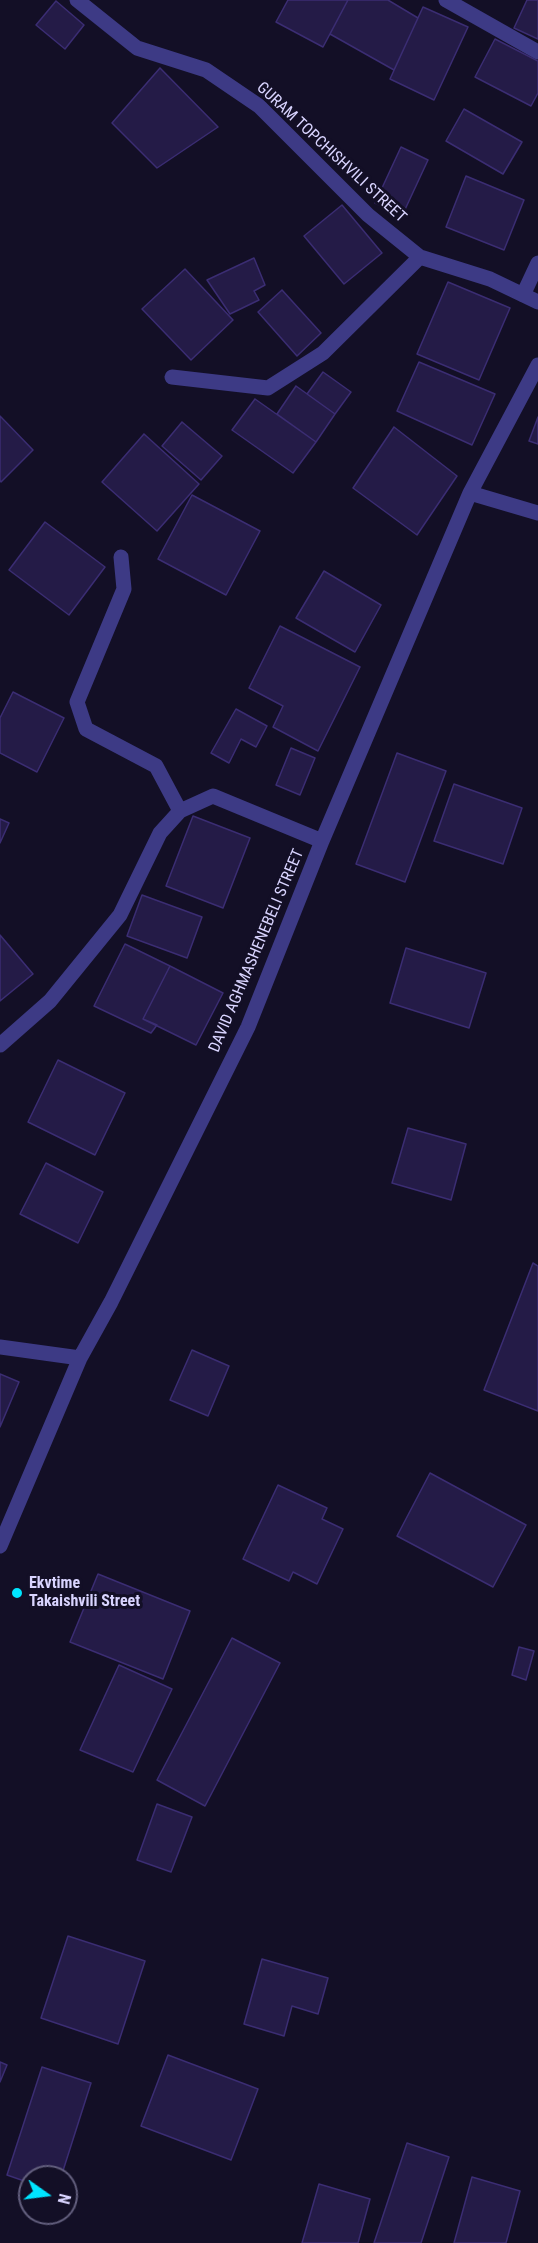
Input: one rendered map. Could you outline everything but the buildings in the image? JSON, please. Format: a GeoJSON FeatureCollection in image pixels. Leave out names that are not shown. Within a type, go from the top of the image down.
{"type":"FeatureCollection","features":[{"type":"Feature","properties":{"kind":"street","name":"GURAM TOPCHISHVILI STREET"},"geometry":{"type":"LineString","coordinates":[[77,0],[137,48],[206,70],[258,106],[368,215],[420,257],[490,279],[538,302]]}},
{"type":"Feature","properties":{"kind":"street"},"geometry":{"type":"LineString","coordinates":[[446,0],[538,52]]}},
{"type":"Feature","properties":{"kind":"street"},"geometry":{"type":"LineString","coordinates":[[172,377],[267,388],[322,353],[420,257]]}},
{"type":"Feature","properties":{"kind":"street"},"geometry":{"type":"LineString","coordinates":[[523,295],[538,262]]}},
{"type":"Feature","properties":{"kind":"street","name":"DAVID AGHMASHENEBELI STREET"},"geometry":{"type":"LineString","coordinates":[[0,1546],[80,1359],[111,1302],[248,1027],[322,841],[471,493],[538,365]]}},
{"type":"Feature","properties":{"kind":"street"},"geometry":{"type":"LineString","coordinates":[[471,493],[538,513]]}},
{"type":"Feature","properties":{"kind":"street"},"geometry":{"type":"LineString","coordinates":[[121,557],[124,589],[77,702],[86,729],[156,766],[180,811]]}},
{"type":"Feature","properties":{"kind":"street"},"geometry":{"type":"LineString","coordinates":[[0,1045],[50,1001],[120,915],[160,833],[180,811],[213,796],[322,841]]}},
{"type":"Feature","properties":{"kind":"street"},"geometry":{"type":"LineString","coordinates":[[0,1347],[80,1359]]}},
{"type":"Feature","properties":{"kind":"place","name":"Ekvtime Takaishvili Street"},"geometry":{"type":"Point","coordinates":[17,1593]}}]}
